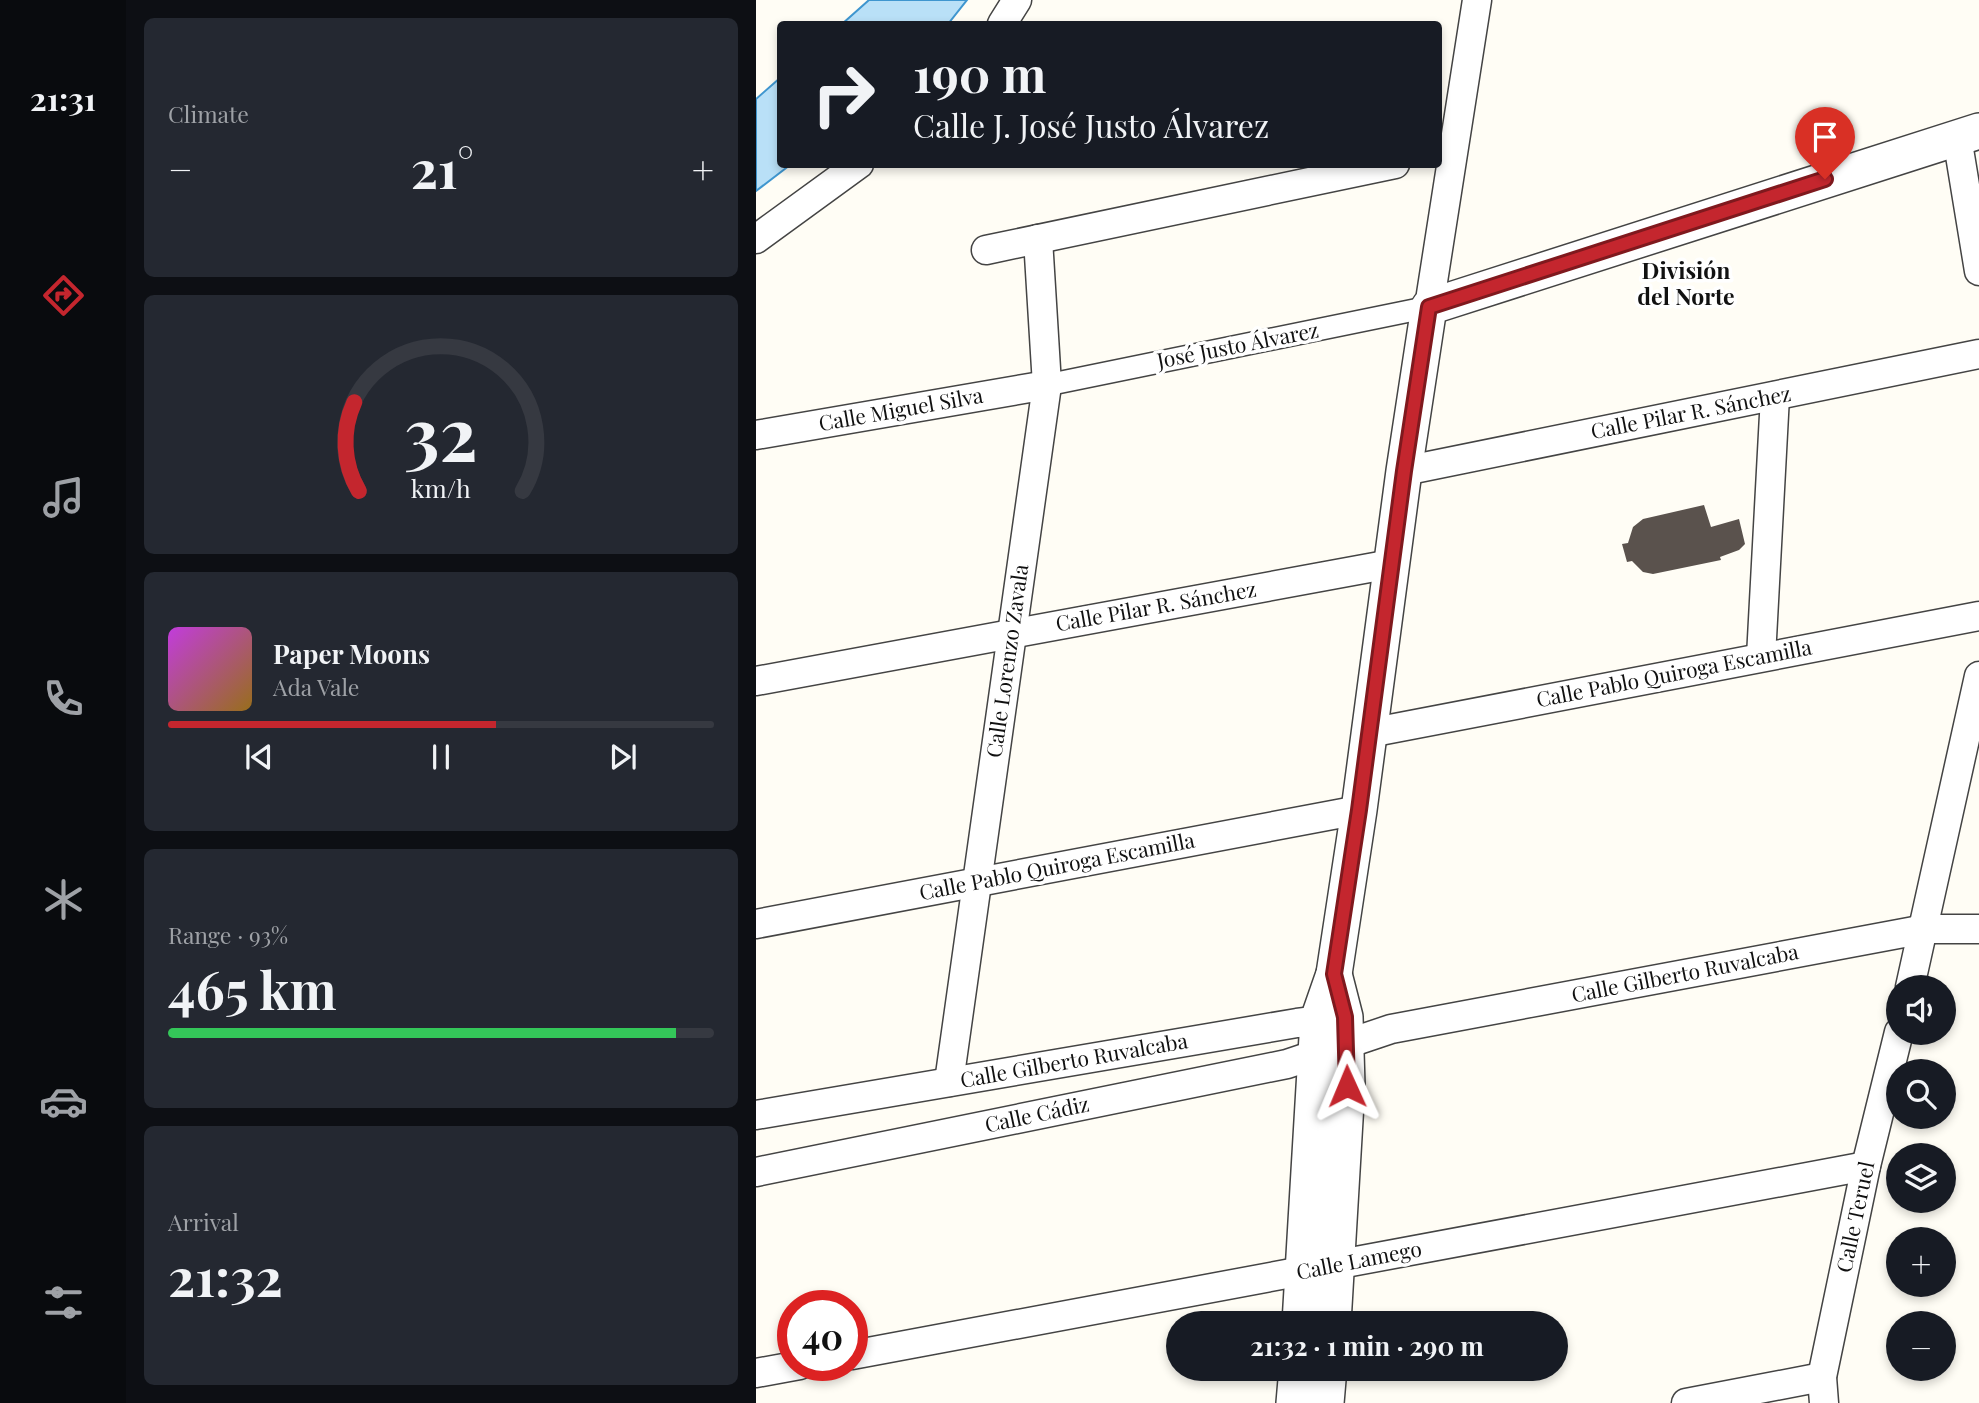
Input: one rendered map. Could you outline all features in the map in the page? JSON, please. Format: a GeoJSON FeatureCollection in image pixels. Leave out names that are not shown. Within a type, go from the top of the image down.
{"type":"FeatureCollection","features":[{"type":"Feature","properties":{"kind":"street"},"geometry":{"type":"LineString","coordinates":[[1004,21],[1017,0]]}},
{"type":"Feature","properties":{"kind":"street"},"geometry":{"type":"LineString","coordinates":[[1330,1311],[1321,1268],[1334,974],[1429,307],[1446,154],[1477,0]]}},
{"type":"Feature","properties":{"kind":"street"},"geometry":{"type":"LineString","coordinates":[[1429,307],[1968,134],[1979,271]]}},
{"type":"Feature","properties":{"kind":"street"},"geometry":{"type":"LineString","coordinates":[[756,239],[854,168]]}},
{"type":"Feature","properties":{"kind":"street"},"geometry":{"type":"LineString","coordinates":[[986,250],[1376,168]]}},
{"type":"Feature","properties":{"kind":"street","name":"Calle Lorenzo Zavala"},"geometry":{"type":"LineString","coordinates":[[949,1082],[1047,385],[1038,239]]}},
{"type":"Feature","properties":{"kind":"street","name":"José Justo Álvarez"},"geometry":{"type":"LineString","coordinates":[[1047,385],[1429,307]]}},
{"type":"Feature","properties":{"kind":"street","name":"Calle Pilar R. Sánchez"},"geometry":{"type":"LineString","coordinates":[[1404,471],[1979,354]]}},
{"type":"Feature","properties":{"kind":"street","name":"Calle Miguel Silva"},"geometry":{"type":"LineString","coordinates":[[756,435],[1047,385]]}},
{"type":"Feature","properties":{"kind":"street"},"geometry":{"type":"LineString","coordinates":[[1761,657],[1775,396]]}},
{"type":"Feature","properties":{"kind":"street","name":"Calle Pilar R. Sánchez"},"geometry":{"type":"LineString","coordinates":[[756,681],[1391,564]]}},
{"type":"Feature","properties":{"kind":"street","name":"Calle Pablo Quiroga Escamilla"},"geometry":{"type":"LineString","coordinates":[[1369,733],[1979,616]]}},
{"type":"Feature","properties":{"kind":"street"},"geometry":{"type":"LineString","coordinates":[[1913,975],[1979,676]]}},
{"type":"Feature","properties":{"kind":"street","name":"Calle Pablo Quiroga Escamilla"},"geometry":{"type":"LineString","coordinates":[[756,925],[1359,810]]}},
{"type":"Feature","properties":{"kind":"street","name":"Calle Gilberto Ruvalcaba"},"geometry":{"type":"LineString","coordinates":[[756,1115],[949,1082],[1331,1034],[1391,1029],[1924,929],[1979,929]]}},
{"type":"Feature","properties":{"kind":"street","name":"Calle Cádiz"},"geometry":{"type":"LineString","coordinates":[[756,1172],[1287,1063],[1331,1034]]}},
{"type":"Feature","properties":{"kind":"street","name":"Calle Teruel"},"geometry":{"type":"LineString","coordinates":[[1823,1390],[1866,1166],[1896,1045]]}},
{"type":"Feature","properties":{"kind":"street","name":"Calle Lamego"},"geometry":{"type":"LineString","coordinates":[[868,1352],[1866,1166]]}},
{"type":"Feature","properties":{"kind":"street"},"geometry":{"type":"LineString","coordinates":[[1305,1311],[1321,1268]]}},
{"type":"Feature","properties":{"kind":"street"},"geometry":{"type":"LineString","coordinates":[[756,1373],[777,1369]]}},
{"type":"Feature","properties":{"kind":"street"},"geometry":{"type":"LineString","coordinates":[[1294,1403],[1296,1381]]}},
{"type":"Feature","properties":{"kind":"street"},"geometry":{"type":"LineString","coordinates":[[1326,1403],[1328,1381]]}},
{"type":"Feature","properties":{"kind":"street"},"geometry":{"type":"LineString","coordinates":[[1686,1403],[1823,1390]]}},
{"type":"Feature","properties":{"kind":"water"},"geometry":{"type":"Polygon","coordinates":[[[869,0],[967,0],[950,21],[845,21],[869,0]]]}},
{"type":"Feature","properties":{"kind":"water"},"geometry":{"type":"Polygon","coordinates":[[[777,81],[777,168],[786,168],[756,191],[756,99],[777,81]]]}},
{"type":"Feature","properties":{"kind":"building"},"geometry":{"type":"Polygon","coordinates":[[[1704,505],[1711,527],[1739,519],[1745,544],[1739,550],[1720,557],[1721,560],[1653,574],[1643,572],[1632,561],[1627,562],[1622,544],[1628,543],[1633,527],[1643,519],[1704,505]]]}},
{"type":"Feature","properties":{"kind":"district","name":"División del Norte"},"geometry":{"type":"Point","coordinates":[1686,284]}},
{"type":"Feature","properties":{"kind":"route"},"geometry":{"type":"LineString","coordinates":[[1347,1086],[1345,1017],[1334,974],[1429,307],[1825,179]]}}]}
